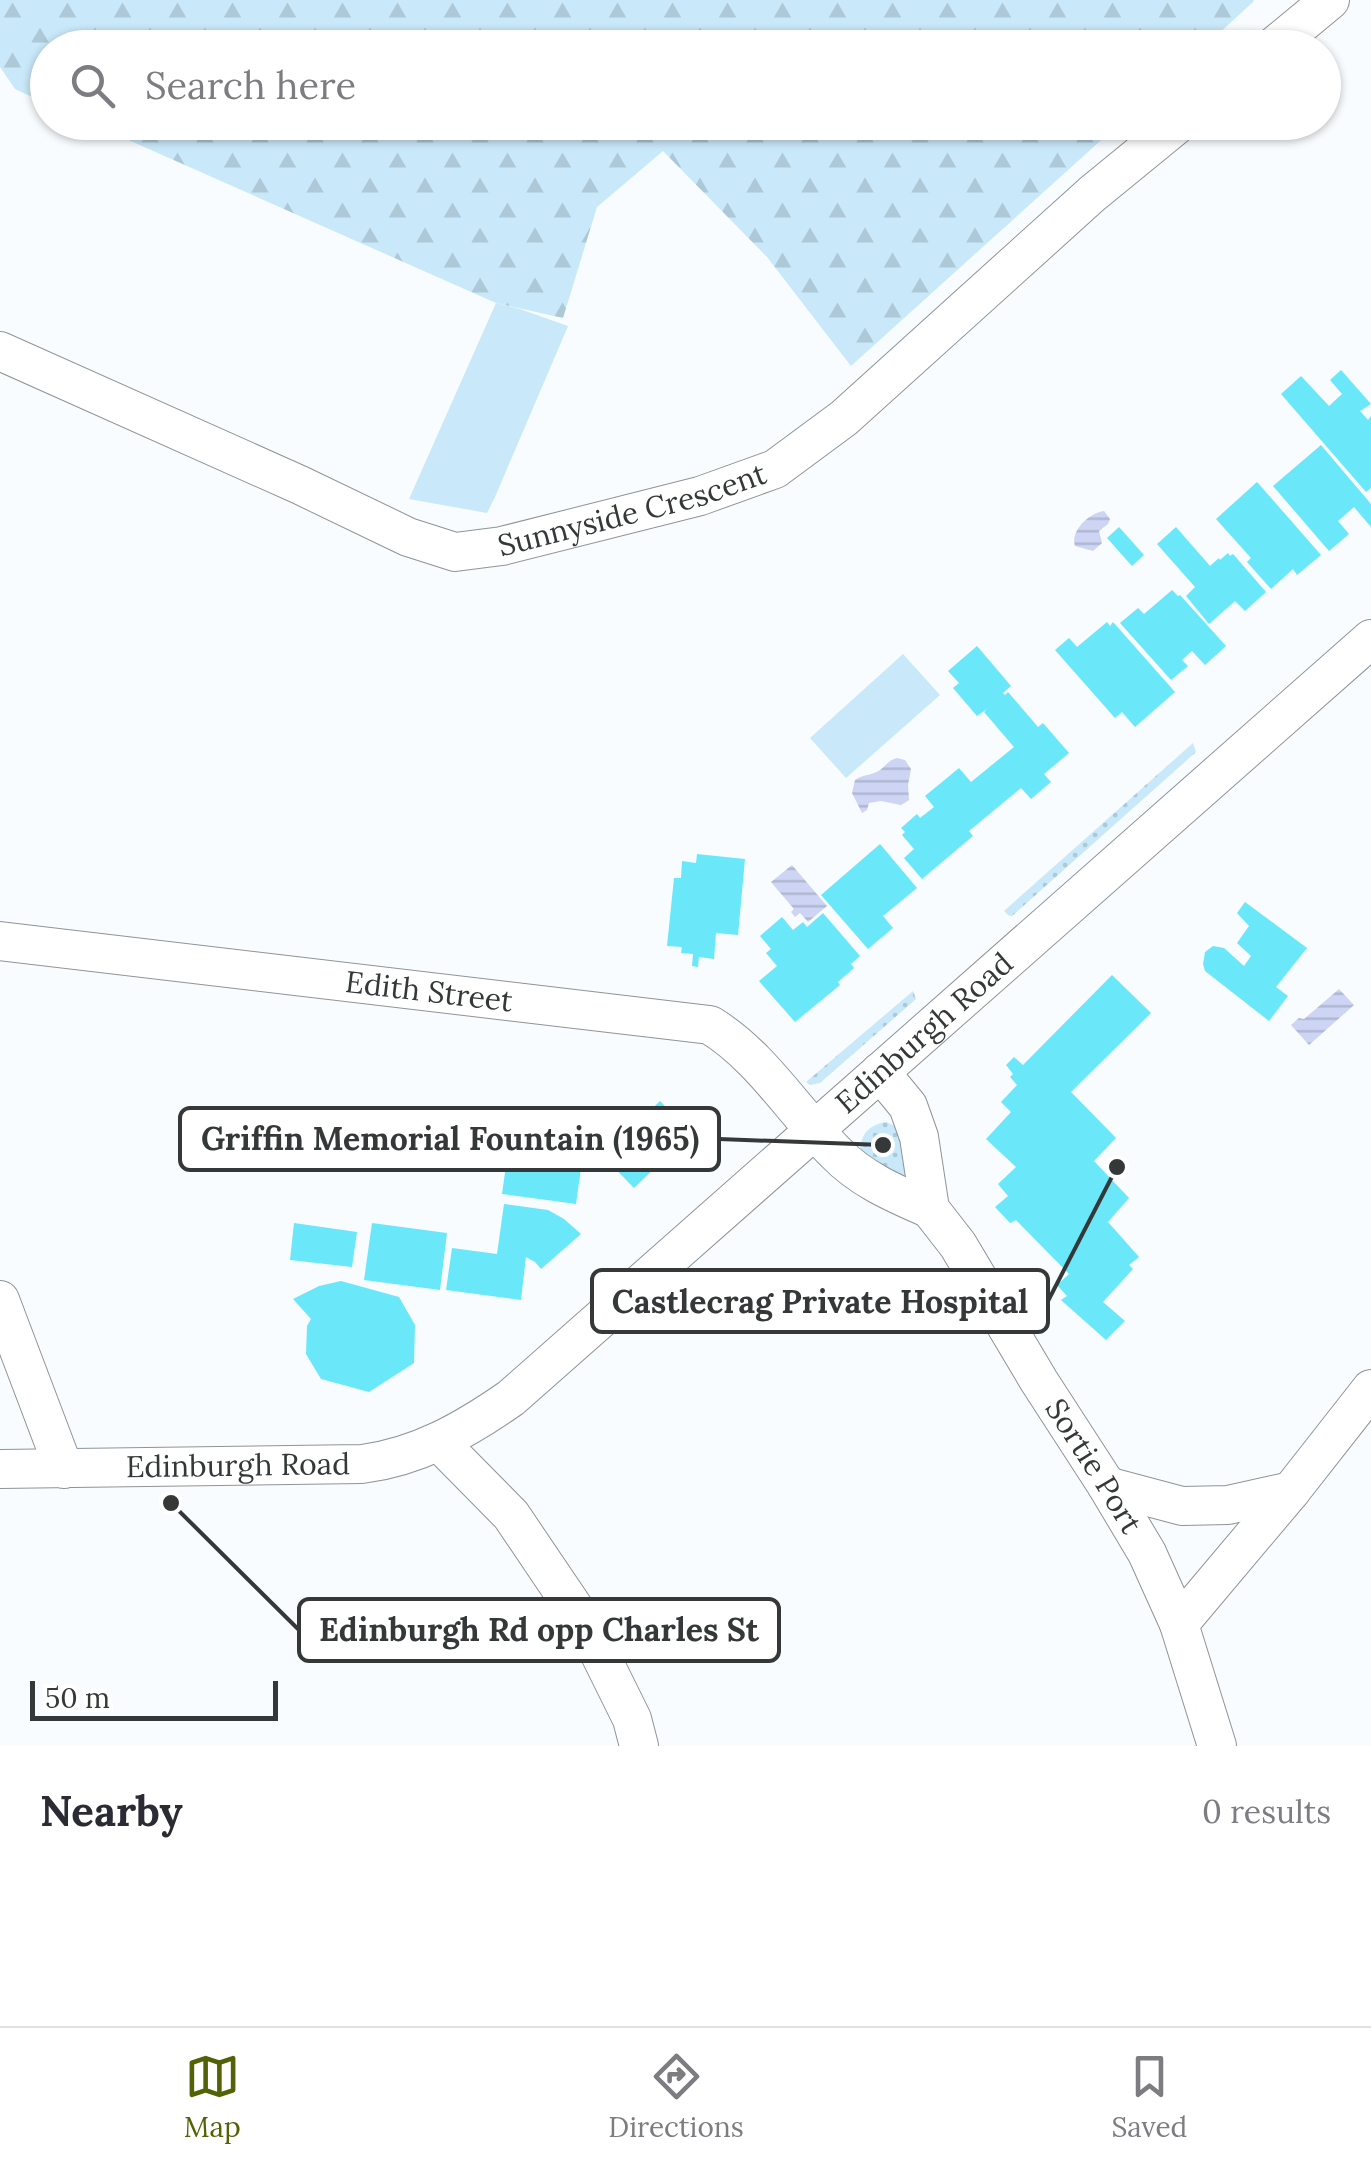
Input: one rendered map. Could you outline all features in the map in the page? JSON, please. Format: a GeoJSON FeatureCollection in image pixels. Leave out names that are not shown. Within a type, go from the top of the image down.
{"type":"FeatureCollection","features":[{"type":"Feature","properties":{"kind":"street"},"geometry":{"type":"LineString","coordinates":[[1294,30],[1330,0]]}},
{"type":"Feature","properties":{"kind":"street","name":"Sunnyside Crescent"},"geometry":{"type":"LineString","coordinates":[[0,350],[408,537],[455,552],[502,546],[700,496],[775,469],[844,418],[1092,194],[1158,140]]}},
{"type":"Feature","properties":{"kind":"street","name":"Edinburgh Road"},"geometry":{"type":"LineString","coordinates":[[0,1469],[362,1464],[390,1460],[439,1442],[475,1423],[511,1398],[1371,639]]}},
{"type":"Feature","properties":{"kind":"street","name":"Edith Street"},"geometry":{"type":"LineString","coordinates":[[0,941],[710,1025],[746,1050],[814,1129]]}},
{"type":"Feature","properties":{"kind":"street","name":"Sortie Port"},"geometry":{"type":"LineString","coordinates":[[880,1072],[908,1106],[920,1137],[930,1209]]}},
{"type":"Feature","properties":{"kind":"street","name":"Sortie Port"},"geometry":{"type":"LineString","coordinates":[[814,1129],[838,1156],[878,1186],[930,1209],[958,1245],[1147,1553],[1179,1624],[1217,1746]]}},
{"type":"Feature","properties":{"kind":"street"},"geometry":{"type":"LineString","coordinates":[[0,1300],[64,1469]]}},
{"type":"Feature","properties":{"kind":"street"},"geometry":{"type":"LineString","coordinates":[[1179,1624],[1371,1389]]}},
{"type":"Feature","properties":{"kind":"street"},"geometry":{"type":"LineString","coordinates":[[439,1442],[511,1515],[586,1626],[632,1719],[639,1746]]}},
{"type":"Feature","properties":{"kind":"street"},"geometry":{"type":"LineString","coordinates":[[1107,1486],[1182,1506],[1228,1505],[1291,1491]]}},
{"type":"Feature","properties":{"kind":"green space"},"geometry":{"type":"Polygon","coordinates":[[[0,0],[1254,1],[1223,30],[30,30],[30,96],[15,89],[0,67],[0,0]]]}},
{"type":"Feature","properties":{"kind":"green space"},"geometry":{"type":"Polygon","coordinates":[[[128,140],[1101,140],[851,366],[767,257],[663,151],[597,207],[563,318],[496,303],[128,140]]]}},
{"type":"Feature","properties":{"kind":"green space"},"geometry":{"type":"Polygon","coordinates":[[[496,303],[568,326],[495,497],[487,513],[409,499],[496,303]]]}},
{"type":"Feature","properties":{"kind":"green space"},"geometry":{"type":"Polygon","coordinates":[[[903,654],[940,695],[846,778],[810,738],[903,654]]]}},
{"type":"Feature","properties":{"kind":"green space"},"geometry":{"type":"Polygon","coordinates":[[[1193,743],[1196,752],[1012,916],[1004,911],[1193,743]]]}},
{"type":"Feature","properties":{"kind":"green space"},"geometry":{"type":"Polygon","coordinates":[[[913,991],[916,999],[820,1083],[806,1082],[913,991]]]}},
{"type":"Feature","properties":{"kind":"green space"},"geometry":{"type":"Polygon","coordinates":[[[886,1122],[900,1128],[913,1183],[861,1153],[866,1132],[886,1122]]]}},
{"type":"Feature","properties":{"kind":"shaded area"},"geometry":{"type":"Polygon","coordinates":[[[1104,511],[1110,519],[1099,531],[1102,543],[1093,551],[1075,546],[1075,534],[1082,524],[1104,511]]]}},
{"type":"Feature","properties":{"kind":"shaded area"},"geometry":{"type":"Polygon","coordinates":[[[897,758],[905,760],[911,769],[909,800],[901,805],[869,803],[862,813],[852,793],[855,780],[877,772],[897,758]]]}},
{"type":"Feature","properties":{"kind":"shaded area"},"geometry":{"type":"Polygon","coordinates":[[[792,865],[827,906],[808,922],[800,913],[795,917],[791,912],[794,909],[771,882],[792,865]]]}},
{"type":"Feature","properties":{"kind":"shaded area"},"geometry":{"type":"Polygon","coordinates":[[[1339,989],[1354,1005],[1309,1045],[1291,1025],[1339,989]]]}},
{"type":"Feature","properties":{"kind":"building"},"geometry":{"type":"Polygon","coordinates":[[[1341,370],[1371,404],[1360,411],[1368,420],[1371,416],[1371,488],[1366,492],[1281,394],[1301,376],[1329,406],[1342,394],[1330,380],[1341,370]]]}},
{"type":"Feature","properties":{"kind":"building"},"geometry":{"type":"Polygon","coordinates":[[[1321,445],[1371,504],[1371,527],[1354,507],[1338,521],[1349,534],[1329,551],[1273,486],[1321,445]]]}},
{"type":"Feature","properties":{"kind":"building"},"geometry":{"type":"Polygon","coordinates":[[[1257,482],[1321,555],[1297,575],[1293,569],[1271,589],[1247,562],[1251,558],[1216,519],[1257,482]]]}},
{"type":"Feature","properties":{"kind":"building"},"geometry":{"type":"Polygon","coordinates":[[[1119,527],[1144,555],[1132,566],[1107,538],[1119,527]]]}},
{"type":"Feature","properties":{"kind":"building"},"geometry":{"type":"Polygon","coordinates":[[[1176,527],[1210,566],[1228,553],[1233,554],[1266,592],[1245,611],[1235,601],[1209,624],[1186,596],[1195,587],[1157,544],[1176,527]]]}},
{"type":"Feature","properties":{"kind":"building"},"geometry":{"type":"Polygon","coordinates":[[[1172,590],[1226,646],[1205,665],[1192,651],[1182,660],[1188,666],[1171,680],[1120,623],[1138,608],[1144,614],[1172,590]]]}},
{"type":"Feature","properties":{"kind":"building"},"geometry":{"type":"Polygon","coordinates":[[[1107,622],[1110,626],[1113,622],[1175,692],[1135,727],[1122,712],[1115,718],[1055,650],[1069,638],[1077,647],[1107,622]]]}},
{"type":"Feature","properties":{"kind":"building"},"geometry":{"type":"Polygon","coordinates":[[[977,646],[1011,686],[1003,693],[1008,692],[1038,727],[1043,723],[1069,753],[1044,774],[1051,782],[1031,799],[1021,788],[969,831],[973,836],[922,879],[904,858],[914,849],[901,828],[917,814],[920,818],[934,807],[925,796],[959,768],[971,782],[1014,747],[984,712],[987,709],[977,716],[953,688],[959,683],[948,671],[977,646]]]}},
{"type":"Feature","properties":{"kind":"building"},"geometry":{"type":"Polygon","coordinates":[[[880,844],[917,888],[883,916],[893,928],[868,949],[821,895],[880,844]]]}},
{"type":"Feature","properties":{"kind":"building"},"geometry":{"type":"Polygon","coordinates":[[[697,854],[745,859],[738,935],[716,933],[714,959],[699,957],[698,967],[692,966],[693,954],[681,953],[682,947],[667,946],[674,878],[681,878],[682,861],[696,863],[697,854]]]}},
{"type":"Feature","properties":{"kind":"building"},"geometry":{"type":"Polygon","coordinates":[[[1245,902],[1307,948],[1276,987],[1288,996],[1269,1021],[1205,971],[1203,964],[1205,952],[1213,946],[1224,948],[1244,966],[1251,956],[1237,943],[1249,926],[1237,913],[1245,902]]]}},
{"type":"Feature","properties":{"kind":"building"},"geometry":{"type":"Polygon","coordinates":[[[823,913],[860,956],[851,964],[854,968],[838,982],[840,985],[795,1022],[759,981],[777,966],[766,953],[771,949],[760,936],[782,917],[793,930],[803,922],[807,927],[823,913]]]}},
{"type":"Feature","properties":{"kind":"building"},"geometry":{"type":"Polygon","coordinates":[[[1112,975],[1151,1013],[1071,1092],[1116,1138],[1094,1161],[1129,1198],[1108,1222],[1139,1257],[1103,1302],[1125,1321],[1106,1340],[1061,1300],[1067,1296],[1057,1285],[1069,1274],[1016,1220],[1010,1223],[995,1207],[1008,1196],[998,1184],[1016,1167],[986,1139],[1011,1112],[1001,1102],[1017,1085],[1006,1065],[1014,1057],[1023,1065],[1112,975]]]}},
{"type":"Feature","properties":{"kind":"building"},"geometry":{"type":"Polygon","coordinates":[[[660,1101],[691,1133],[634,1188],[603,1156],[660,1101]]]}},
{"type":"Feature","properties":{"kind":"building"},"geometry":{"type":"Polygon","coordinates":[[[508,1151],[582,1161],[576,1204],[502,1194],[508,1151]]]}},
{"type":"Feature","properties":{"kind":"building"},"geometry":{"type":"Polygon","coordinates":[[[504,1204],[548,1210],[581,1234],[541,1269],[526,1257],[521,1300],[446,1290],[452,1248],[497,1254],[504,1204]]]}},
{"type":"Feature","properties":{"kind":"building"},"geometry":{"type":"Polygon","coordinates":[[[294,1223],[357,1232],[352,1267],[290,1260],[294,1223]]]}},
{"type":"Feature","properties":{"kind":"building"},"geometry":{"type":"Polygon","coordinates":[[[372,1223],[447,1233],[440,1290],[364,1280],[372,1223]]]}},
{"type":"Feature","properties":{"kind":"building"},"geometry":{"type":"Polygon","coordinates":[[[341,1281],[399,1297],[415,1325],[414,1363],[369,1392],[321,1379],[306,1354],[311,1319],[293,1299],[319,1286],[341,1281]]]}},
{"type":"Feature","properties":{"kind":"place","name":"Griffin Memorial Fountain (1965)"},"geometry":{"type":"Point","coordinates":[883,1145]}},
{"type":"Feature","properties":{"kind":"place","name":"Castlecrag Private Hospital"},"geometry":{"type":"Point","coordinates":[1117,1167]}},
{"type":"Feature","properties":{"kind":"place","name":"Edinburgh Rd opp Charles St"},"geometry":{"type":"Point","coordinates":[171,1503]}}]}
